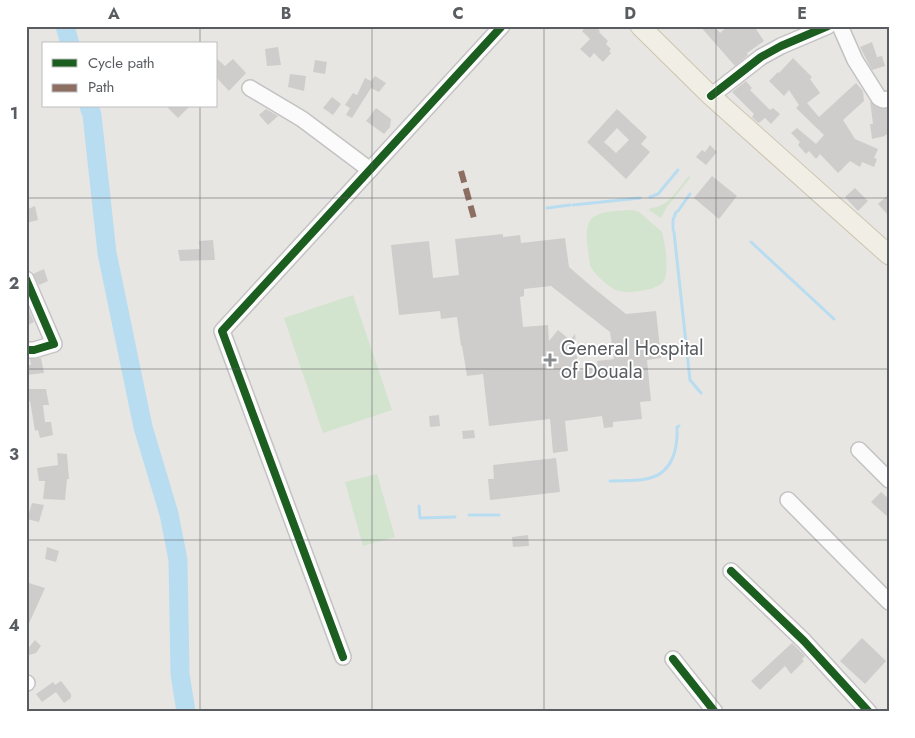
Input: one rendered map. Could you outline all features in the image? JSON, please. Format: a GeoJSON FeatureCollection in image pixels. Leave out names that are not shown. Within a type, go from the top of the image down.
{"type":"FeatureCollection","features":[{"type":"Feature","properties":{"kind":"main road"},"geometry":{"type":"LineString","coordinates":[[640,26],[711,96],[889,254]]}},
{"type":"Feature","properties":{"kind":"street"},"geometry":{"type":"LineString","coordinates":[[343,657],[222,331],[502,26]]}},
{"type":"Feature","properties":{"kind":"street"},"geometry":{"type":"LineString","coordinates":[[711,96],[761,57],[780,46],[828,26]]}},
{"type":"Feature","properties":{"kind":"street"},"geometry":{"type":"LineString","coordinates":[[840,26],[855,60],[879,98],[883,100],[889,99]]}},
{"type":"Feature","properties":{"kind":"street"},"geometry":{"type":"LineString","coordinates":[[250,88],[302,119],[370,170]]}},
{"type":"Feature","properties":{"kind":"street"},"geometry":{"type":"LineString","coordinates":[[26,279],[54,344],[34,350],[26,350]]}},
{"type":"Feature","properties":{"kind":"street"},"geometry":{"type":"LineString","coordinates":[[859,450],[889,480]]}},
{"type":"Feature","properties":{"kind":"street"},"geometry":{"type":"LineString","coordinates":[[788,500],[889,602]]}},
{"type":"Feature","properties":{"kind":"street"},"geometry":{"type":"LineString","coordinates":[[731,571],[804,642],[869,712]]}},
{"type":"Feature","properties":{"kind":"street"},"geometry":{"type":"LineString","coordinates":[[673,659],[715,712]]}},
{"type":"Feature","properties":{"kind":"green space"},"geometry":{"type":"Polygon","coordinates":[[[690,176],[690,178],[666,208],[661,218],[649,210],[667,201],[690,176]]]}},
{"type":"Feature","properties":{"kind":"green space"},"geometry":{"type":"Polygon","coordinates":[[[632,210],[639,212],[662,232],[667,265],[665,278],[660,285],[642,291],[623,292],[615,290],[607,284],[590,265],[587,230],[592,219],[601,213],[632,210]]]}},
{"type":"Feature","properties":{"kind":"green space"},"geometry":{"type":"Polygon","coordinates":[[[353,295],[392,410],[323,433],[284,318],[353,295]]]}},
{"type":"Feature","properties":{"kind":"green space"},"geometry":{"type":"Polygon","coordinates":[[[377,474],[395,537],[363,546],[345,482],[377,474]]]}},
{"type":"Feature","properties":{"kind":"building"},"geometry":{"type":"Polygon","coordinates":[[[587,26],[595,26],[608,41],[606,44],[611,49],[609,51],[611,53],[603,62],[594,53],[590,58],[580,49],[590,39],[582,31],[587,26]]]}},
{"type":"Feature","properties":{"kind":"building"},"geometry":{"type":"Polygon","coordinates":[[[700,26],[714,26],[720,33],[728,26],[754,26],[764,41],[747,53],[748,55],[735,66],[700,26]]]}},
{"type":"Feature","properties":{"kind":"building"},"geometry":{"type":"Polygon","coordinates":[[[872,42],[877,57],[882,56],[885,66],[872,70],[860,47],[872,42]]]}},
{"type":"Feature","properties":{"kind":"building"},"geometry":{"type":"Polygon","coordinates":[[[278,47],[281,65],[267,66],[265,49],[278,47]]]}},
{"type":"Feature","properties":{"kind":"building"},"geometry":{"type":"Polygon","coordinates":[[[793,58],[812,77],[810,79],[820,93],[807,103],[819,117],[856,83],[863,91],[864,101],[843,120],[855,139],[878,149],[874,158],[877,159],[874,167],[862,162],[860,167],[850,161],[838,173],[820,154],[816,159],[809,151],[806,154],[798,145],[800,142],[791,133],[797,128],[816,144],[824,135],[796,108],[799,105],[789,90],[784,96],[769,81],[793,58]]]}},
{"type":"Feature","properties":{"kind":"building"},"geometry":{"type":"Polygon","coordinates":[[[233,59],[246,73],[229,91],[218,79],[218,60],[225,66],[233,59]]]}},
{"type":"Feature","properties":{"kind":"building"},"geometry":{"type":"Polygon","coordinates":[[[315,60],[327,62],[325,74],[313,72],[315,60]]]}},
{"type":"Feature","properties":{"kind":"building"},"geometry":{"type":"Polygon","coordinates":[[[290,74],[306,76],[304,91],[288,87],[290,74]]]}},
{"type":"Feature","properties":{"kind":"building"},"geometry":{"type":"Polygon","coordinates":[[[375,76],[386,83],[379,92],[371,88],[352,118],[346,115],[350,108],[345,105],[353,93],[357,95],[365,78],[371,81],[375,76]]]}},
{"type":"Feature","properties":{"kind":"building"},"geometry":{"type":"Polygon","coordinates":[[[746,81],[752,88],[750,90],[770,110],[773,108],[780,114],[771,124],[765,118],[759,123],[757,122],[752,117],[754,114],[732,92],[746,81]]]}},
{"type":"Feature","properties":{"kind":"building"},"geometry":{"type":"Polygon","coordinates":[[[332,97],[341,104],[333,115],[323,108],[332,97]]]}},
{"type":"Feature","properties":{"kind":"building"},"geometry":{"type":"Polygon","coordinates":[[[870,101],[879,108],[889,109],[889,134],[885,136],[872,139],[870,124],[873,124],[870,101]]]}},
{"type":"Feature","properties":{"kind":"building"},"geometry":{"type":"Polygon","coordinates":[[[168,108],[188,108],[178,118],[168,108]]]}},
{"type":"Feature","properties":{"kind":"building"},"geometry":{"type":"Polygon","coordinates":[[[376,108],[391,119],[390,127],[384,134],[366,121],[376,108]]]}},
{"type":"Feature","properties":{"kind":"building"},"geometry":{"type":"Polygon","coordinates":[[[266,109],[278,116],[268,125],[259,115],[266,109]]]}},
{"type":"Feature","properties":{"kind":"building"},"geometry":{"type":"Polygon","coordinates":[[[617,109],[647,137],[641,144],[650,152],[626,179],[587,142],[617,109]],[[617,128],[604,142],[616,153],[629,140],[617,128]]]}},
{"type":"Feature","properties":{"kind":"building"},"geometry":{"type":"Polygon","coordinates":[[[710,145],[717,152],[706,165],[696,157],[702,150],[705,152],[710,145]]]}},
{"type":"Feature","properties":{"kind":"building"},"geometry":{"type":"Polygon","coordinates":[[[712,176],[737,196],[719,219],[694,198],[712,176]]]}},
{"type":"Feature","properties":{"kind":"building"},"geometry":{"type":"Polygon","coordinates":[[[855,188],[868,201],[858,211],[845,197],[855,188]]]}},
{"type":"Feature","properties":{"kind":"building"},"geometry":{"type":"Polygon","coordinates":[[[889,194],[889,216],[878,204],[889,194]]]}},
{"type":"Feature","properties":{"kind":"building"},"geometry":{"type":"Polygon","coordinates":[[[35,206],[38,220],[26,223],[26,210],[35,206]]]}},
{"type":"Feature","properties":{"kind":"building"},"geometry":{"type":"Polygon","coordinates":[[[503,234],[503,237],[520,235],[521,243],[565,238],[569,267],[591,286],[626,314],[656,311],[661,358],[647,360],[651,401],[640,402],[642,419],[613,422],[613,427],[604,428],[602,416],[565,421],[568,451],[553,453],[550,419],[489,426],[483,374],[467,376],[457,317],[441,319],[440,311],[399,315],[391,245],[429,241],[433,278],[459,275],[455,239],[503,234]],[[551,286],[524,289],[524,296],[520,297],[523,327],[548,325],[549,341],[558,330],[570,340],[575,334],[578,371],[598,369],[597,361],[614,359],[610,332],[551,286]]]}},
{"type":"Feature","properties":{"kind":"building"},"geometry":{"type":"Polygon","coordinates":[[[213,240],[215,260],[180,261],[178,250],[200,249],[199,241],[213,240]]]}},
{"type":"Feature","properties":{"kind":"building"},"geometry":{"type":"Polygon","coordinates":[[[44,269],[48,281],[39,285],[33,274],[44,269]]]}},
{"type":"Feature","properties":{"kind":"building"},"geometry":{"type":"Polygon","coordinates":[[[26,303],[34,322],[26,326],[26,303]]]}},
{"type":"Feature","properties":{"kind":"building"},"geometry":{"type":"Polygon","coordinates":[[[41,358],[44,373],[26,375],[26,365],[31,365],[30,359],[41,358]]]}},
{"type":"Feature","properties":{"kind":"building"},"geometry":{"type":"Polygon","coordinates":[[[26,389],[46,389],[49,405],[43,405],[45,422],[51,422],[53,435],[40,438],[38,430],[35,431],[30,401],[26,402],[26,389]]]}},
{"type":"Feature","properties":{"kind":"building"},"geometry":{"type":"Polygon","coordinates":[[[439,415],[440,426],[430,427],[429,416],[439,415]]]}},
{"type":"Feature","properties":{"kind":"building"},"geometry":{"type":"Polygon","coordinates":[[[474,430],[475,438],[463,439],[462,431],[474,430]]]}},
{"type":"Feature","properties":{"kind":"building"},"geometry":{"type":"Polygon","coordinates":[[[57,453],[67,454],[69,479],[67,479],[65,500],[43,499],[45,481],[39,481],[37,468],[58,465],[57,453]]]}},
{"type":"Feature","properties":{"kind":"building"},"geometry":{"type":"Polygon","coordinates":[[[556,458],[560,492],[490,500],[488,479],[494,479],[493,465],[556,458]]]}},
{"type":"Feature","properties":{"kind":"building"},"geometry":{"type":"Polygon","coordinates":[[[881,492],[889,499],[889,518],[871,502],[881,492]]]}},
{"type":"Feature","properties":{"kind":"building"},"geometry":{"type":"Polygon","coordinates":[[[32,503],[44,505],[39,522],[27,519],[32,503]]]}},
{"type":"Feature","properties":{"kind":"building"},"geometry":{"type":"Polygon","coordinates":[[[528,535],[529,546],[513,547],[512,537],[528,535]]]}},
{"type":"Feature","properties":{"kind":"building"},"geometry":{"type":"Polygon","coordinates":[[[47,547],[59,551],[56,562],[45,559],[47,547]]]}},
{"type":"Feature","properties":{"kind":"building"},"geometry":{"type":"Polygon","coordinates":[[[29,583],[45,588],[26,630],[26,595],[29,583]]]}},
{"type":"Feature","properties":{"kind":"building"},"geometry":{"type":"Polygon","coordinates":[[[862,638],[886,661],[865,684],[840,661],[862,638]]]}},
{"type":"Feature","properties":{"kind":"building"},"geometry":{"type":"Polygon","coordinates":[[[35,640],[41,646],[36,653],[26,656],[26,651],[35,640]]]}},
{"type":"Feature","properties":{"kind":"building"},"geometry":{"type":"Polygon","coordinates":[[[792,643],[805,656],[802,659],[804,661],[791,674],[785,666],[760,690],[751,681],[792,643]]]}},
{"type":"Feature","properties":{"kind":"building"},"geometry":{"type":"Polygon","coordinates":[[[61,681],[71,694],[71,698],[64,703],[56,692],[42,702],[36,694],[53,682],[55,685],[61,681]]]}},
{"type":"Feature","properties":{"kind":"waterway"},"geometry":{"type":"LineString","coordinates":[[65,26],[69,42]]}},
{"type":"Feature","properties":{"kind":"waterway"},"geometry":{"type":"LineString","coordinates":[[90,108],[107,253],[143,427],[169,514],[178,560],[180,674],[186,712]]}},
{"type":"Feature","properties":{"kind":"waterway"},"geometry":{"type":"LineString","coordinates":[[650,197],[658,194],[678,170]]}},
{"type":"Feature","properties":{"kind":"waterway"},"geometry":{"type":"LineString","coordinates":[[678,211],[690,194]]}},
{"type":"Feature","properties":{"kind":"waterway"},"geometry":{"type":"LineString","coordinates":[[573,205],[640,198]]}},
{"type":"Feature","properties":{"kind":"waterway"},"geometry":{"type":"LineString","coordinates":[[547,208],[570,205]]}},
{"type":"Feature","properties":{"kind":"waterway"},"geometry":{"type":"LineString","coordinates":[[673,230],[673,220],[676,212]]}},
{"type":"Feature","properties":{"kind":"waterway"},"geometry":{"type":"LineString","coordinates":[[674,232],[690,380],[701,393]]}},
{"type":"Feature","properties":{"kind":"waterway"},"geometry":{"type":"LineString","coordinates":[[751,242],[834,319]]}},
{"type":"Feature","properties":{"kind":"waterway"},"geometry":{"type":"LineString","coordinates":[[610,481],[645,479],[658,475],[669,465],[675,451],[677,427],[679,426]]}},
{"type":"Feature","properties":{"kind":"waterway"},"geometry":{"type":"LineString","coordinates":[[419,506],[420,518],[455,517]]}},
{"type":"Feature","properties":{"kind":"waterway"},"geometry":{"type":"LineString","coordinates":[[469,515],[499,515]]}},
{"type":"Feature","properties":{"kind":"marked path"},"geometry":{"type":"LineString","coordinates":[[461,171],[475,222]]}},
{"type":"Feature","properties":{"kind":"cycle path"},"geometry":{"type":"LineString","coordinates":[[343,657],[222,331],[502,26]]}},
{"type":"Feature","properties":{"kind":"cycle path"},"geometry":{"type":"LineString","coordinates":[[711,96],[761,57],[781,46],[828,26]]}},
{"type":"Feature","properties":{"kind":"cycle path"},"geometry":{"type":"LineString","coordinates":[[26,279],[54,344],[34,350],[26,350]]}},
{"type":"Feature","properties":{"kind":"cycle path"},"geometry":{"type":"LineString","coordinates":[[731,571],[804,641],[869,712]]}},
{"type":"Feature","properties":{"kind":"cycle path"},"geometry":{"type":"LineString","coordinates":[[673,659],[715,712]]}},
{"type":"Feature","properties":{"kind":"place","name":"General Hospital of Douala"},"geometry":{"type":"Point","coordinates":[550,360]}}]}
